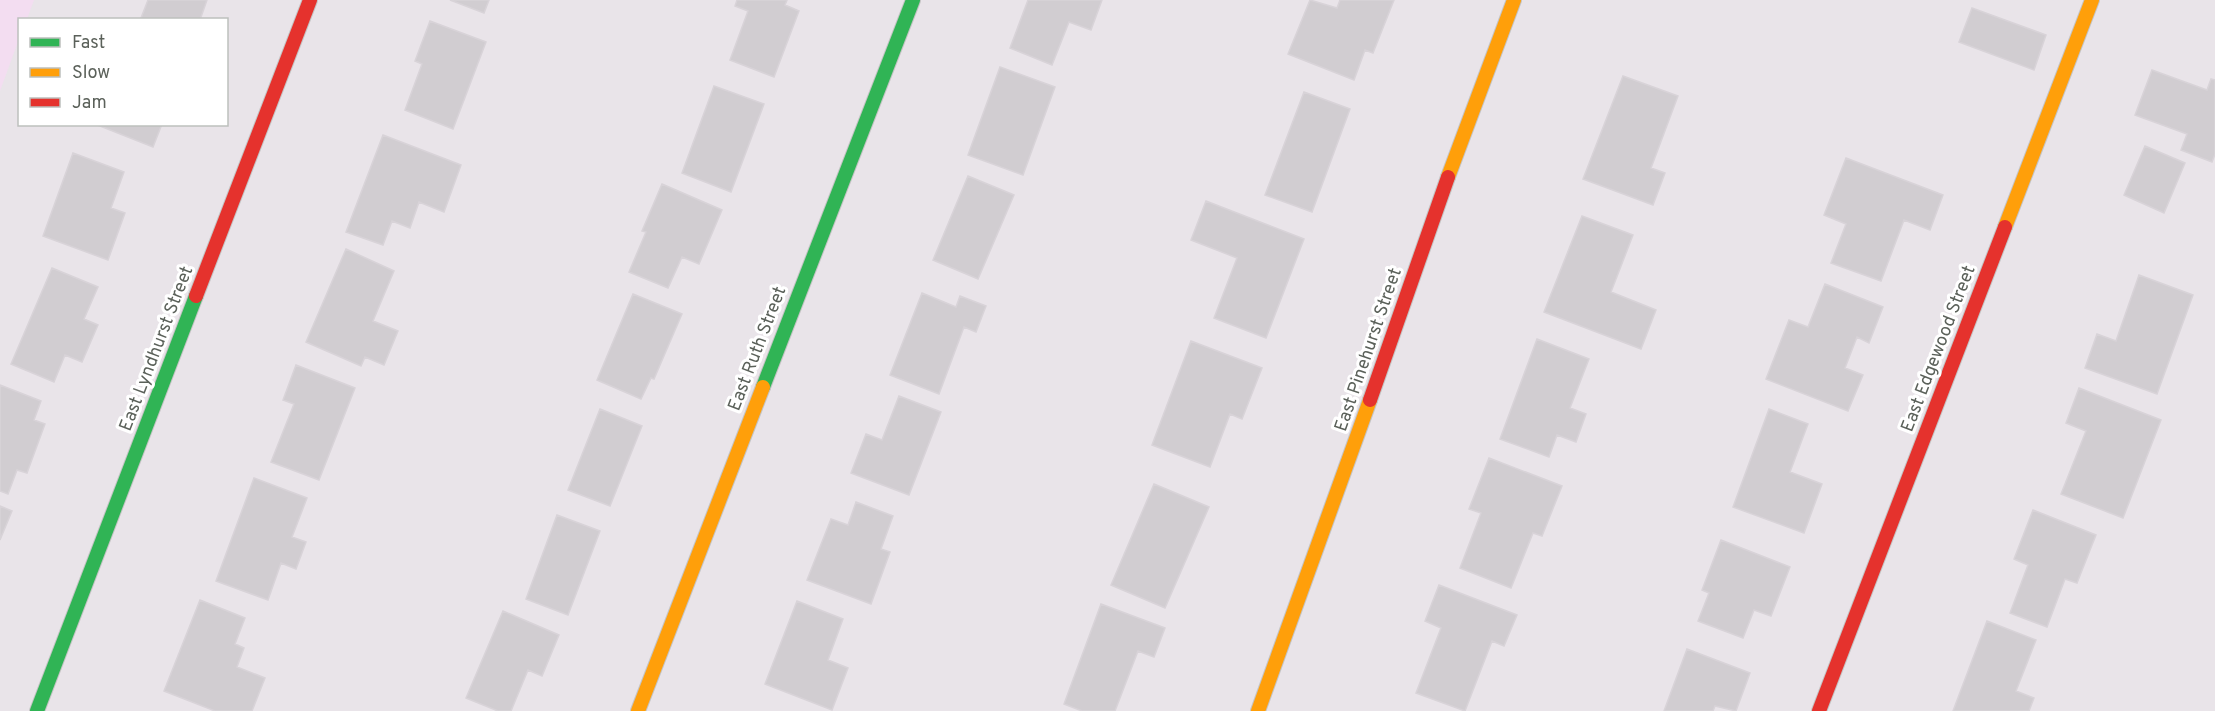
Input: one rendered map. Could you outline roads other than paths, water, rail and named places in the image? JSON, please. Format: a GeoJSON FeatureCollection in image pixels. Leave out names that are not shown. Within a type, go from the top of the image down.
{"type":"FeatureCollection","features":[{"type":"Feature","properties":{"kind":"street","name":"East Lyndhurst Street"},"geometry":{"type":"LineString","coordinates":[[37,711],[310,0]]}},
{"type":"Feature","properties":{"kind":"street","name":"East Ruth Street"},"geometry":{"type":"LineString","coordinates":[[638,711],[913,0]]}},
{"type":"Feature","properties":{"kind":"street","name":"East Pinehurst Street"},"geometry":{"type":"LineString","coordinates":[[1258,711],[1307,584],[1473,103],[1514,0]]}},
{"type":"Feature","properties":{"kind":"street","name":"East Edgewood Street"},"geometry":{"type":"LineString","coordinates":[[1819,711],[2092,0]]}}]}
